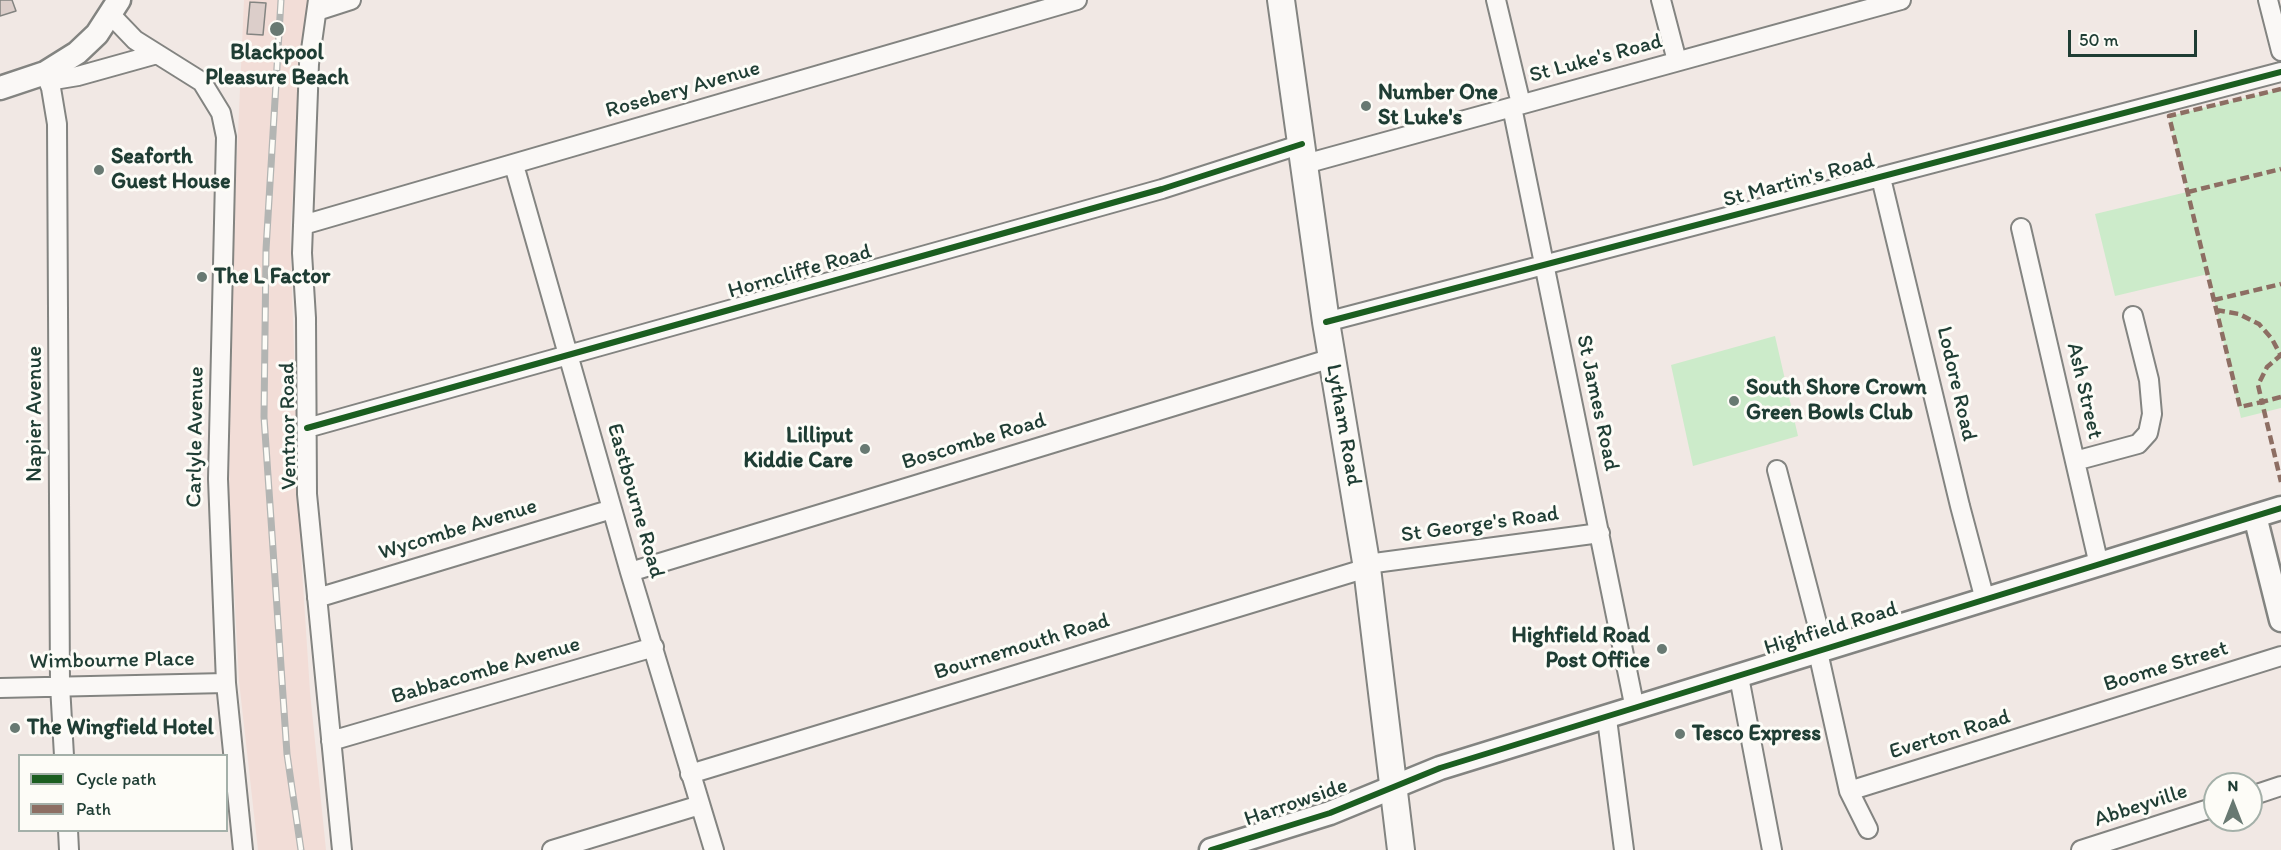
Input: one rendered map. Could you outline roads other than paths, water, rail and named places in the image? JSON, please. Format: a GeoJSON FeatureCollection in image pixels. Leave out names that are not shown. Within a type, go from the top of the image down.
{"type":"FeatureCollection","features":[{"type":"Feature","properties":{"kind":"main road","name":"Lytham Road"},"geometry":{"type":"LineString","coordinates":[[1281,0],[1326,322],[1367,566],[1388,724],[1392,786],[1401,850]]}},
{"type":"Feature","properties":{"kind":"street"},"geometry":{"type":"LineString","coordinates":[[317,5],[351,0]]}},
{"type":"Feature","properties":{"kind":"street","name":"Rosebery Avenue"},"geometry":{"type":"LineString","coordinates":[[303,225],[1077,0]]}},
{"type":"Feature","properties":{"kind":"street","name":"St James Road"},"geometry":{"type":"LineString","coordinates":[[1496,0],[1544,266],[1635,709]]}},
{"type":"Feature","properties":{"kind":"street"},"geometry":{"type":"LineString","coordinates":[[1661,0],[1677,61]]}},
{"type":"Feature","properties":{"kind":"street","name":"St Luke's Road"},"geometry":{"type":"LineString","coordinates":[[1303,154],[1516,106],[1901,0]]}},
{"type":"Feature","properties":{"kind":"street"},"geometry":{"type":"LineString","coordinates":[[2268,0],[2281,51]]}},
{"type":"Feature","properties":{"kind":"street","name":"Ventnor Road"},"geometry":{"type":"LineString","coordinates":[[317,5],[309,64],[303,225],[307,494],[342,850]]}},
{"type":"Feature","properties":{"kind":"street"},"geometry":{"type":"LineString","coordinates":[[47,77],[97,34],[115,7]]}},
{"type":"Feature","properties":{"kind":"street","name":"Carlyle Avenue"},"geometry":{"type":"LineString","coordinates":[[115,7],[135,40],[189,71],[202,82],[221,113],[226,137],[218,479],[226,683],[243,850]]}},
{"type":"Feature","properties":{"kind":"street"},"geometry":{"type":"LineString","coordinates":[[0,88],[47,77],[78,76],[157,54]]}},
{"type":"Feature","properties":{"kind":"street","name":"St Martin's Road"},"geometry":{"type":"LineString","coordinates":[[1326,322],[2281,72]]}},
{"type":"Feature","properties":{"kind":"street","name":"Napier Avenue"},"geometry":{"type":"LineString","coordinates":[[47,77],[57,124],[60,685],[64,754]]}},
{"type":"Feature","properties":{"kind":"street","name":"Horncliffe Road"},"geometry":{"type":"LineString","coordinates":[[307,428],[1151,192],[1303,154]]}},
{"type":"Feature","properties":{"kind":"street","name":"Eastbourne Road"},"geometry":{"type":"LineString","coordinates":[[514,165],[630,572],[714,850]]}},
{"type":"Feature","properties":{"kind":"street","name":"Lodore Road"},"geometry":{"type":"LineString","coordinates":[[1881,178],[1960,506],[1986,600]]}},
{"type":"Feature","properties":{"kind":"street","name":"Ash Street"},"geometry":{"type":"LineString","coordinates":[[2021,228],[2099,565]]}},
{"type":"Feature","properties":{"kind":"street"},"geometry":{"type":"LineString","coordinates":[[2075,462],[2138,444],[2148,433],[2152,414],[2149,380],[2133,316]]}},
{"type":"Feature","properties":{"kind":"street","name":"Boscombe Road"},"geometry":{"type":"LineString","coordinates":[[630,572],[1332,358]]}},
{"type":"Feature","properties":{"kind":"street"},"geometry":{"type":"LineString","coordinates":[[1777,470],[1821,651],[1849,791],[1868,829]]}},
{"type":"Feature","properties":{"kind":"street","name":"Highfield Road"},"geometry":{"type":"LineString","coordinates":[[1392,786],[1440,768],[1606,719],[2281,508]]}},
{"type":"Feature","properties":{"kind":"street","name":"Wycombe Avenue"},"geometry":{"type":"LineString","coordinates":[[317,598],[612,509]]}},
{"type":"Feature","properties":{"kind":"street"},"geometry":{"type":"LineString","coordinates":[[2255,516],[2281,620]]}},
{"type":"Feature","properties":{"kind":"street","name":"St George's Road"},"geometry":{"type":"LineString","coordinates":[[1367,566],[1600,534]]}},
{"type":"Feature","properties":{"kind":"street","name":"Bournemouth Road"},"geometry":{"type":"LineString","coordinates":[[690,774],[1367,566]]}},
{"type":"Feature","properties":{"kind":"street","name":"Babbacombe Avenue"},"geometry":{"type":"LineString","coordinates":[[331,741],[654,647]]}},
{"type":"Feature","properties":{"kind":"street","name":"Boome Street"},"geometry":{"type":"LineString","coordinates":[[2066,724],[2281,656]]}},
{"type":"Feature","properties":{"kind":"street"},"geometry":{"type":"LineString","coordinates":[[1739,677],[1772,850]]}},
{"type":"Feature","properties":{"kind":"street","name":"Wimbourne Place"},"geometry":{"type":"LineString","coordinates":[[0,688],[226,683]]}},
{"type":"Feature","properties":{"kind":"street"},"geometry":{"type":"LineString","coordinates":[[1606,719],[1624,850]]}},
{"type":"Feature","properties":{"kind":"street","name":"Everton Road"},"geometry":{"type":"LineString","coordinates":[[1849,791],[2066,724]]}},
{"type":"Feature","properties":{"kind":"street","name":"Harrowside"},"geometry":{"type":"LineString","coordinates":[[1211,850],[1330,813],[1392,786]]}},
{"type":"Feature","properties":{"kind":"street"},"geometry":{"type":"LineString","coordinates":[[2263,792],[2281,786]]}},
{"type":"Feature","properties":{"kind":"street"},"geometry":{"type":"LineString","coordinates":[[552,850],[700,805]]}},
{"type":"Feature","properties":{"kind":"street","name":"Abbeyville"},"geometry":{"type":"LineString","coordinates":[[2081,850],[2203,811]]}},
{"type":"Feature","properties":{"kind":"street"},"geometry":{"type":"LineString","coordinates":[[68,832],[69,850]]}},
{"type":"Feature","properties":{"kind":"railway"},"geometry":{"type":"LineString","coordinates":[[281,0],[266,250],[264,417],[287,754],[301,850]]}},
{"type":"Feature","properties":{"kind":"place","name":"Blackpool Pleasure Beach"},"geometry":{"type":"Point","coordinates":[277,29]}},
{"type":"Feature","properties":{"kind":"place","name":"Number One St Luke's"},"geometry":{"type":"Point","coordinates":[1366,106]}},
{"type":"Feature","properties":{"kind":"place","name":"Seaforth Guest House"},"geometry":{"type":"Point","coordinates":[99,170]}},
{"type":"Feature","properties":{"kind":"place","name":"The L Factor"},"geometry":{"type":"Point","coordinates":[202,277]}},
{"type":"Feature","properties":{"kind":"place","name":"South Shore Crown Green Bowls Club"},"geometry":{"type":"Point","coordinates":[1734,401]}},
{"type":"Feature","properties":{"kind":"place","name":"Lilliput Kiddie Care"},"geometry":{"type":"Point","coordinates":[865,449]}},
{"type":"Feature","properties":{"kind":"place","name":"Highfield Road Post Office"},"geometry":{"type":"Point","coordinates":[1662,649]}},
{"type":"Feature","properties":{"kind":"place","name":"The Wingfield Hotel"},"geometry":{"type":"Point","coordinates":[15,728]}},
{"type":"Feature","properties":{"kind":"place","name":"Tesco Express"},"geometry":{"type":"Point","coordinates":[1680,734]}}]}
